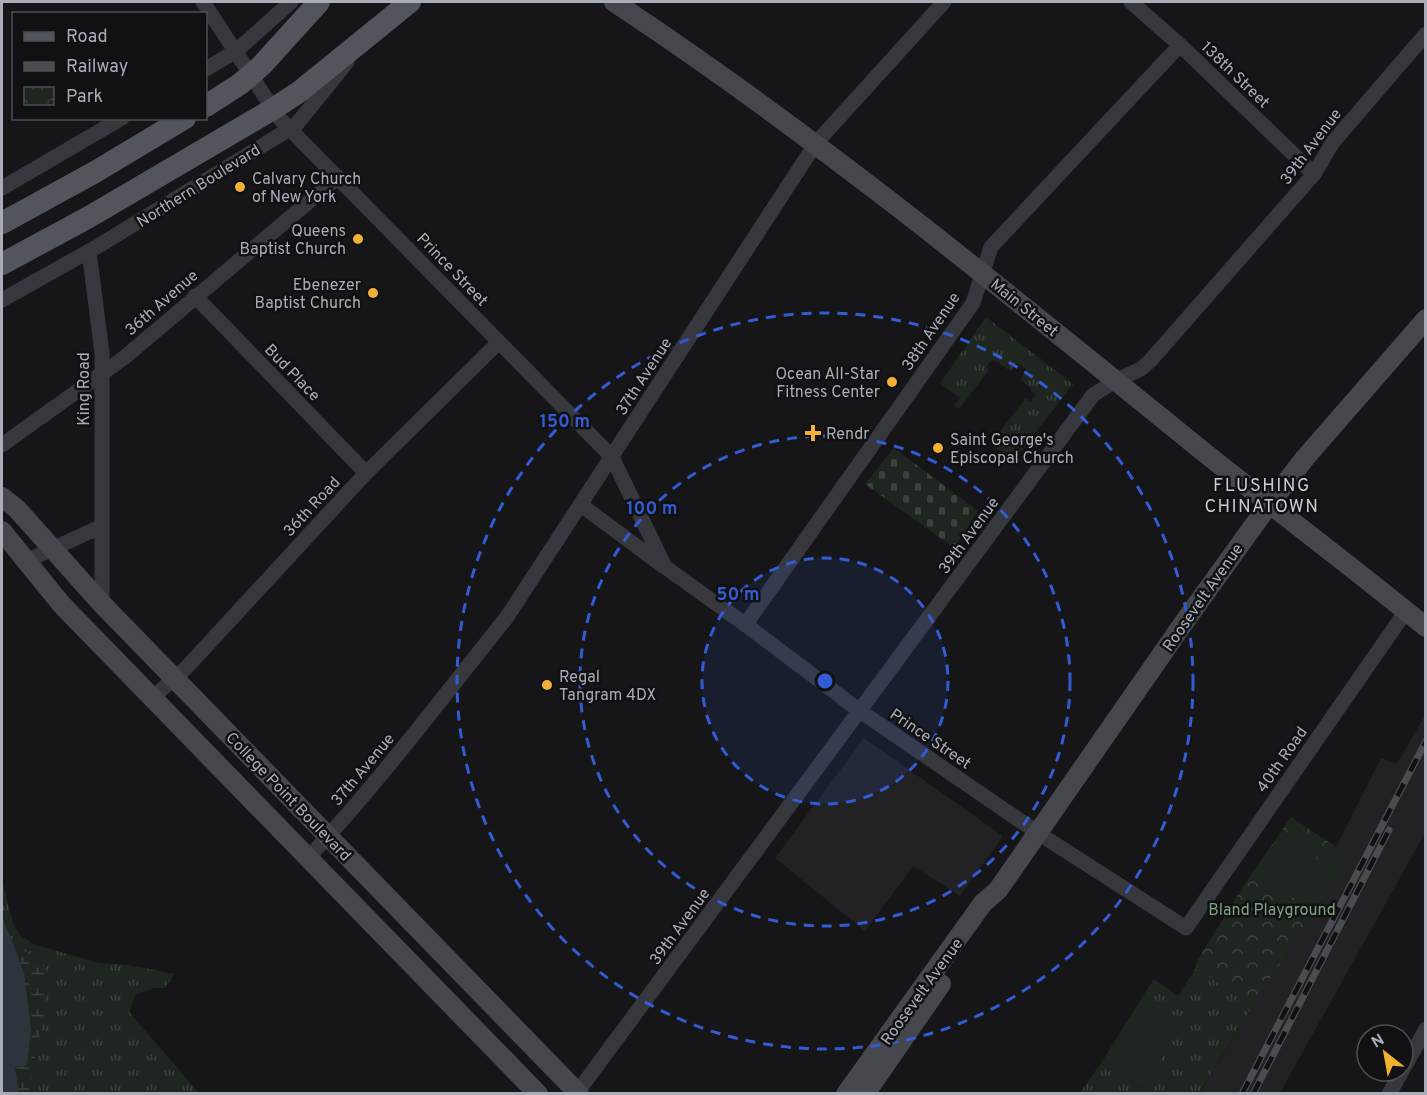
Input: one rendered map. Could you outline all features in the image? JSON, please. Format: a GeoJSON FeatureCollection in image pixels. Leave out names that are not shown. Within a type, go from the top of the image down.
{"type":"FeatureCollection","features":[{"type":"Feature","properties":{"kind":"main road"},"geometry":{"type":"LineString","coordinates":[[207,105],[251,75],[319,2]]}},
{"type":"Feature","properties":{"kind":"main road","name":"Northern Boulevard"},"geometry":{"type":"LineString","coordinates":[[2,264],[89,217],[273,109],[299,92],[410,2]]}},
{"type":"Feature","properties":{"kind":"main road","name":"Main Street"},"geometry":{"type":"LineString","coordinates":[[614,2],[666,36],[816,143],[983,273],[1425,627]]}},
{"type":"Feature","properties":{"kind":"main road"},"geometry":{"type":"LineString","coordinates":[[2,223],[72,185],[181,120]]}},
{"type":"Feature","properties":{"kind":"main road","name":"Roosevelt Avenue"},"geometry":{"type":"LineString","coordinates":[[846,1094],[983,903],[998,890],[1270,502],[1425,319]]}},
{"type":"Feature","properties":{"kind":"main road","name":"College Point Boulevard"},"geometry":{"type":"LineString","coordinates":[[2,497],[17,509],[102,604],[174,679],[577,1093]]}},
{"type":"Feature","properties":{"kind":"main road","name":"College Point Boulevard"},"geometry":{"type":"LineString","coordinates":[[2,531],[62,605],[538,1094]]}},
{"type":"Feature","properties":{"kind":"main road","name":"Roosevelt Avenue"},"geometry":{"type":"LineString","coordinates":[[865,1094],[992,910],[998,890]]}},
{"type":"Feature","properties":{"kind":"street","name":"Prince Street"},"geometry":{"type":"LineString","coordinates":[[203,2],[273,109],[290,129],[612,457],[664,567]]}},
{"type":"Feature","properties":{"kind":"street"},"geometry":{"type":"LineString","coordinates":[[207,68],[236,51],[291,2]]}},
{"type":"Feature","properties":{"kind":"street","name":"37th Avenue"},"geometry":{"type":"LineString","coordinates":[[309,857],[454,686],[507,617],[816,143],[944,2]]}},
{"type":"Feature","properties":{"kind":"street","name":"138th Street"},"geometry":{"type":"LineString","coordinates":[[1131,2],[1180,45],[1314,174]]}},
{"type":"Feature","properties":{"kind":"street","name":"39th Avenue"},"geometry":{"type":"LineString","coordinates":[[577,1093],[1093,395],[1141,369],[1150,360],[1314,174],[1333,142],[1425,34]]}},
{"type":"Feature","properties":{"kind":"street","name":"Northern Boulevard"},"geometry":{"type":"LineString","coordinates":[[2,300],[89,251],[290,129],[306,113],[367,36]]}},
{"type":"Feature","properties":{"kind":"street","name":"38th Avenue"},"geometry":{"type":"LineString","coordinates":[[745,625],[973,303],[991,246],[1180,45]]}},
{"type":"Feature","properties":{"kind":"street"},"geometry":{"type":"LineString","coordinates":[[2,188],[119,120]]}},
{"type":"Feature","properties":{"kind":"street","name":"36th Avenue"},"geometry":{"type":"LineString","coordinates":[[2,445],[124,357],[338,177]]}},
{"type":"Feature","properties":{"kind":"street","name":"King Road"},"geometry":{"type":"LineString","coordinates":[[89,251],[102,353],[100,527],[102,604]]}},
{"type":"Feature","properties":{"kind":"street","name":"Bud Place"},"geometry":{"type":"LineString","coordinates":[[195,296],[366,473]]}},
{"type":"Feature","properties":{"kind":"street","name":"36th Road"},"geometry":{"type":"LineString","coordinates":[[153,698],[186,668],[366,473],[500,342]]}},
{"type":"Feature","properties":{"kind":"street","name":"Prince Street"},"geometry":{"type":"LineString","coordinates":[[581,505],[860,711],[1038,833],[1186,927]]}},
{"type":"Feature","properties":{"kind":"street"},"geometry":{"type":"LineString","coordinates":[[26,561],[100,527]]}},
{"type":"Feature","properties":{"kind":"street","name":"40th Road"},"geometry":{"type":"LineString","coordinates":[[1186,927],[1406,611]]}},
{"type":"Feature","properties":{"kind":"street"},"geometry":{"type":"LineString","coordinates":[[1415,1047],[1425,1029]]}},
{"type":"Feature","properties":{"kind":"shaded area"},"geometry":{"type":"Polygon","coordinates":[[[1425,715],[1425,833],[1280,1093],[1199,1094],[1253,1005],[1349,857],[1336,847],[1381,758],[1397,764],[1425,715]]]}},
{"type":"Feature","properties":{"kind":"shaded area"},"geometry":{"type":"Polygon","coordinates":[[[864,738],[1003,836],[960,896],[913,866],[865,931],[775,858],[864,738]]]}},
{"type":"Feature","properties":{"kind":"shaded area"},"geometry":{"type":"Polygon","coordinates":[[[2,916],[24,972],[31,1030],[27,1065],[15,1067],[19,1093],[2,1093],[2,916]]]}},
{"type":"Feature","properties":{"kind":"green space"},"geometry":{"type":"Polygon","coordinates":[[[986,317],[1073,384],[1013,462],[990,444],[1026,398],[1030,402],[1036,395],[1020,380],[1027,370],[1017,363],[1010,371],[992,360],[986,367],[989,370],[959,409],[954,405],[960,398],[940,383],[986,317]]]}},
{"type":"Feature","properties":{"kind":"green space"},"geometry":{"type":"Polygon","coordinates":[[[894,448],[978,511],[954,548],[865,484],[894,448]]]}},
{"type":"Feature","properties":{"kind":"green space","name":"Bland Playground"},"geometry":{"type":"Polygon","coordinates":[[[1291,817],[1350,856],[1253,1005],[1196,968],[1197,961],[1244,885],[1291,817]]]}},
{"type":"Feature","properties":{"kind":"green space"},"geometry":{"type":"Polygon","coordinates":[[[1292,826],[1323,847],[1290,895],[1259,874],[1292,826]]]}},
{"type":"Feature","properties":{"kind":"green space"},"geometry":{"type":"Polygon","coordinates":[[[1328,842],[1349,856],[1313,910],[1292,897],[1328,842]]]}},
{"type":"Feature","properties":{"kind":"green space"},"geometry":{"type":"Polygon","coordinates":[[[2,880],[13,923],[20,935],[33,944],[99,963],[128,965],[174,974],[165,988],[155,988],[136,994],[129,1012],[199,1093],[19,1093],[15,1067],[24,972],[2,916],[2,880]]]}},
{"type":"Feature","properties":{"kind":"green space"},"geometry":{"type":"Polygon","coordinates":[[[12,946],[35,956],[44,966],[44,1019],[35,1055],[30,1093],[19,1093],[15,1067],[27,1065],[24,972],[12,946]]]}},
{"type":"Feature","properties":{"kind":"green space"},"geometry":{"type":"Polygon","coordinates":[[[1196,968],[1253,1005],[1199,1093],[1079,1094],[1101,1063],[1142,1088],[1182,1025],[1141,999],[1154,979],[1178,996],[1196,968]]]}},
{"type":"Feature","properties":{"kind":"green space"},"geometry":{"type":"Polygon","coordinates":[[[1141,999],[1182,1025],[1142,1088],[1101,1063],[1141,999]]]}},
{"type":"Feature","properties":{"kind":"railway"},"geometry":{"type":"LineString","coordinates":[[1242,1094],[1426,741]]}},
{"type":"Feature","properties":{"kind":"railway"},"geometry":{"type":"LineString","coordinates":[[1253,1094],[1389,830]]}},
{"type":"Feature","properties":{"kind":"place","name":"Calvary Church of New York"},"geometry":{"type":"Point","coordinates":[240,187]}},
{"type":"Feature","properties":{"kind":"place","name":"Queens Baptist Church"},"geometry":{"type":"Point","coordinates":[358,239]}},
{"type":"Feature","properties":{"kind":"place","name":"Ebenezer Baptist Church"},"geometry":{"type":"Point","coordinates":[373,293]}},
{"type":"Feature","properties":{"kind":"place","name":"Ocean All-Star Fitness Center"},"geometry":{"type":"Point","coordinates":[892,382]}},
{"type":"Feature","properties":{"kind":"place","name":"Rendr"},"geometry":{"type":"Point","coordinates":[813,433]}},
{"type":"Feature","properties":{"kind":"place","name":"Saint George's Episcopal Church"},"geometry":{"type":"Point","coordinates":[938,448]}},
{"type":"Feature","properties":{"kind":"place","name":"Regal Tangram 4DX"},"geometry":{"type":"Point","coordinates":[547,685]}},
{"type":"Feature","properties":{"kind":"district","name":"FLUSHING CHINATOWN"},"geometry":{"type":"Point","coordinates":[1262,495]}}]}
